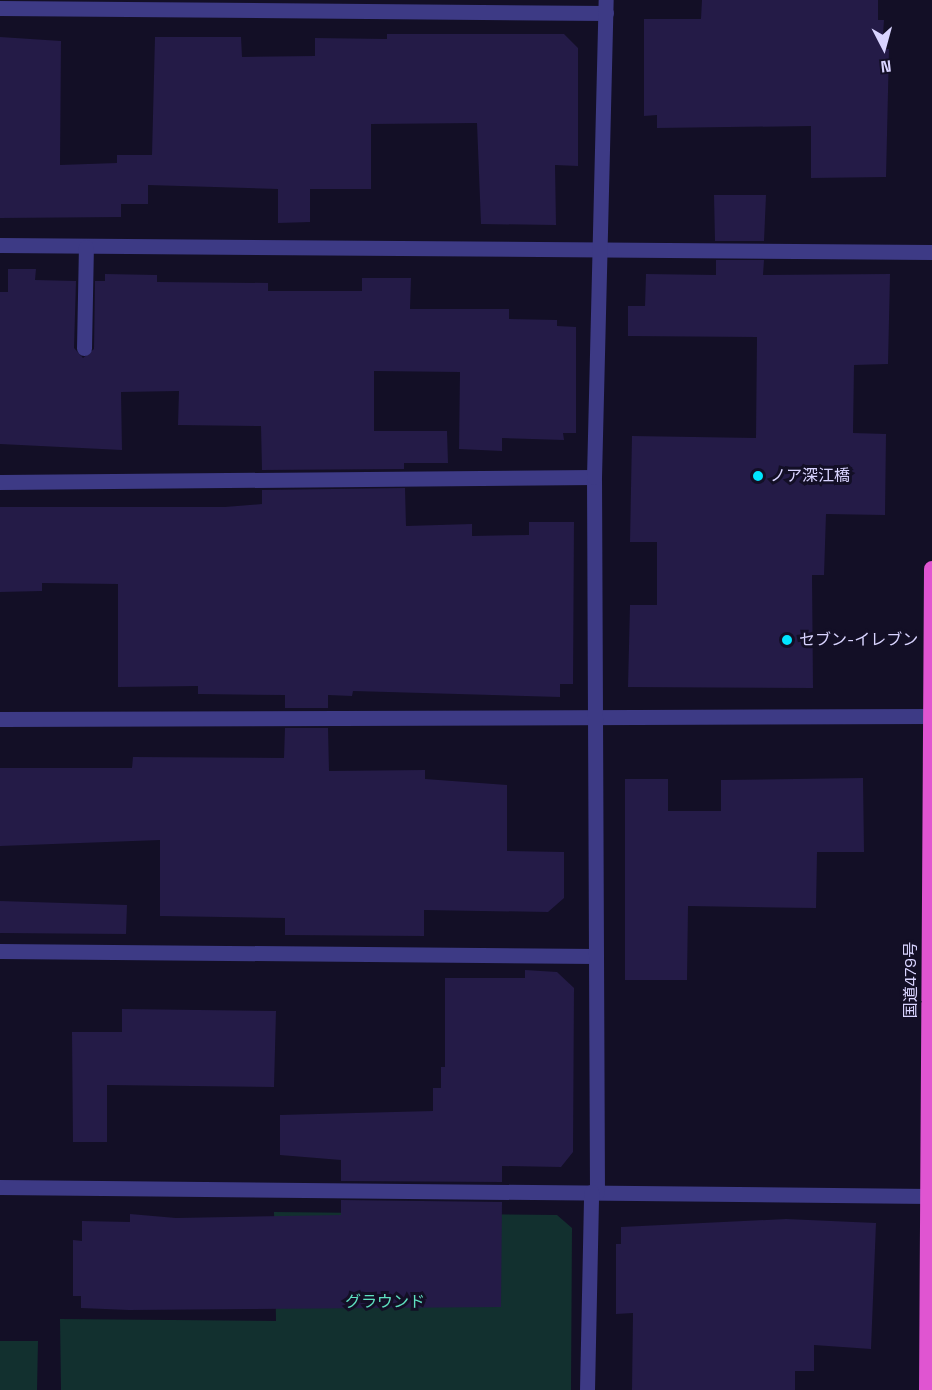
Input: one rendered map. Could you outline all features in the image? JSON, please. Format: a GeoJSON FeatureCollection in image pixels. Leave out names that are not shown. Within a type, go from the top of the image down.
{"type":"FeatureCollection","features":[{"type":"Feature","properties":{"kind":"highway","name":"国道479号"},"geometry":{"type":"LineString","coordinates":[[927,1390],[930,1196],[932,569]]}},
{"type":"Feature","properties":{"kind":"street"},"geometry":{"type":"LineString","coordinates":[[0,8],[606,7],[594,477],[597,715],[594,1192],[587,1390]]}},
{"type":"Feature","properties":{"kind":"street"},"geometry":{"type":"LineString","coordinates":[[0,245],[932,252]]}},
{"type":"Feature","properties":{"kind":"street"},"geometry":{"type":"LineString","coordinates":[[84,348],[86,247]]}},
{"type":"Feature","properties":{"kind":"street"},"geometry":{"type":"LineString","coordinates":[[0,482],[594,477]]}},
{"type":"Feature","properties":{"kind":"street"},"geometry":{"type":"LineString","coordinates":[[0,719],[597,715],[931,716]]}},
{"type":"Feature","properties":{"kind":"street"},"geometry":{"type":"LineString","coordinates":[[0,951],[595,956]]}},
{"type":"Feature","properties":{"kind":"street"},"geometry":{"type":"LineString","coordinates":[[0,1187],[930,1196]]}},
{"type":"Feature","properties":{"kind":"green space","name":"グラウンド"},"geometry":{"type":"Polygon","coordinates":[[[274,1212],[557,1215],[572,1228],[571,1390],[61,1390],[60,1319],[276,1321],[274,1212]]]}},
{"type":"Feature","properties":{"kind":"green space"},"geometry":{"type":"Polygon","coordinates":[[[0,1341],[38,1341],[37,1390],[0,1390],[0,1341]]]}},
{"type":"Feature","properties":{"kind":"building"},"geometry":{"type":"Polygon","coordinates":[[[702,0],[878,0],[878,20],[884,20],[882,49],[889,49],[886,177],[811,178],[811,126],[657,128],[657,115],[644,116],[644,19],[701,19],[702,0]]]}},
{"type":"Feature","properties":{"kind":"building"},"geometry":{"type":"Polygon","coordinates":[[[387,34],[564,34],[578,48],[578,166],[555,165],[556,225],[481,224],[477,123],[371,124],[371,189],[310,189],[310,222],[278,223],[278,189],[148,185],[148,204],[121,204],[121,217],[0,218],[0,37],[61,41],[60,165],[117,163],[117,155],[152,155],[155,37],[241,37],[242,57],[315,56],[315,38],[387,39],[387,34]]]}},
{"type":"Feature","properties":{"kind":"building"},"geometry":{"type":"Polygon","coordinates":[[[714,195],[766,195],[764,241],[715,241],[714,195]]]}},
{"type":"Feature","properties":{"kind":"building"},"geometry":{"type":"Polygon","coordinates":[[[716,260],[764,260],[763,275],[890,274],[888,364],[854,365],[853,433],[886,434],[885,515],[826,514],[824,575],[812,575],[813,688],[628,687],[630,605],[657,605],[657,542],[630,542],[632,436],[756,438],[757,337],[628,336],[628,306],[645,306],[646,274],[716,275],[716,260]]]}},
{"type":"Feature","properties":{"kind":"building"},"geometry":{"type":"Polygon","coordinates":[[[8,269],[36,269],[35,280],[76,281],[74,348],[83,358],[94,349],[95,281],[105,281],[105,274],[157,275],[157,282],[268,283],[268,291],[362,291],[362,278],[411,278],[410,309],[509,309],[509,319],[557,320],[557,326],[576,327],[576,433],[563,433],[564,440],[502,438],[502,451],[459,449],[460,372],[374,371],[374,431],[447,431],[448,463],[404,463],[404,469],[262,470],[261,426],[178,425],[179,391],[121,392],[122,450],[0,444],[0,292],[8,292],[8,269]]]}},
{"type":"Feature","properties":{"kind":"building"},"geometry":{"type":"Polygon","coordinates":[[[405,488],[406,526],[472,524],[472,536],[529,535],[529,522],[574,522],[573,684],[560,684],[560,697],[353,691],[352,696],[328,695],[328,708],[285,708],[285,695],[198,694],[198,686],[118,687],[118,584],[42,583],[42,591],[0,592],[0,507],[225,507],[262,504],[262,490],[405,488]]]}},
{"type":"Feature","properties":{"kind":"building"},"geometry":{"type":"Polygon","coordinates":[[[285,728],[328,728],[329,771],[425,770],[425,779],[507,785],[507,851],[564,852],[564,898],[548,912],[424,910],[424,936],[285,935],[285,918],[160,916],[160,840],[0,846],[0,768],[132,768],[133,757],[284,758],[285,728]]]}},
{"type":"Feature","properties":{"kind":"building"},"geometry":{"type":"Polygon","coordinates":[[[863,778],[864,852],[817,852],[816,908],[688,906],[687,980],[625,980],[625,779],[668,779],[668,811],[721,811],[721,780],[863,778]]]}},
{"type":"Feature","properties":{"kind":"building"},"geometry":{"type":"Polygon","coordinates":[[[0,901],[127,905],[126,934],[0,933],[0,901]]]}},
{"type":"Feature","properties":{"kind":"building"},"geometry":{"type":"Polygon","coordinates":[[[525,970],[557,972],[574,988],[573,1152],[561,1167],[502,1166],[502,1182],[341,1181],[341,1160],[280,1155],[280,1115],[433,1111],[433,1088],[441,1088],[441,1067],[445,1067],[445,978],[525,978],[525,970]]]}},
{"type":"Feature","properties":{"kind":"building"},"geometry":{"type":"Polygon","coordinates":[[[122,1009],[276,1011],[274,1087],[107,1085],[107,1142],[73,1142],[72,1032],[122,1032],[122,1009]]]}},
{"type":"Feature","properties":{"kind":"building"},"geometry":{"type":"Polygon","coordinates":[[[341,1200],[502,1202],[501,1307],[129,1310],[81,1308],[81,1296],[73,1296],[73,1240],[82,1241],[82,1221],[130,1222],[130,1214],[176,1218],[341,1215],[341,1200]]]}},
{"type":"Feature","properties":{"kind":"building"},"geometry":{"type":"Polygon","coordinates":[[[786,1219],[876,1223],[871,1349],[814,1345],[814,1371],[795,1371],[795,1390],[632,1390],[633,1313],[616,1314],[616,1244],[621,1244],[621,1227],[786,1219]]]}},
{"type":"Feature","properties":{"kind":"place","name":"ノア深江橋"},"geometry":{"type":"Point","coordinates":[758,476]}},
{"type":"Feature","properties":{"kind":"place","name":"セブン-イレブン"},"geometry":{"type":"Point","coordinates":[787,640]}}]}
